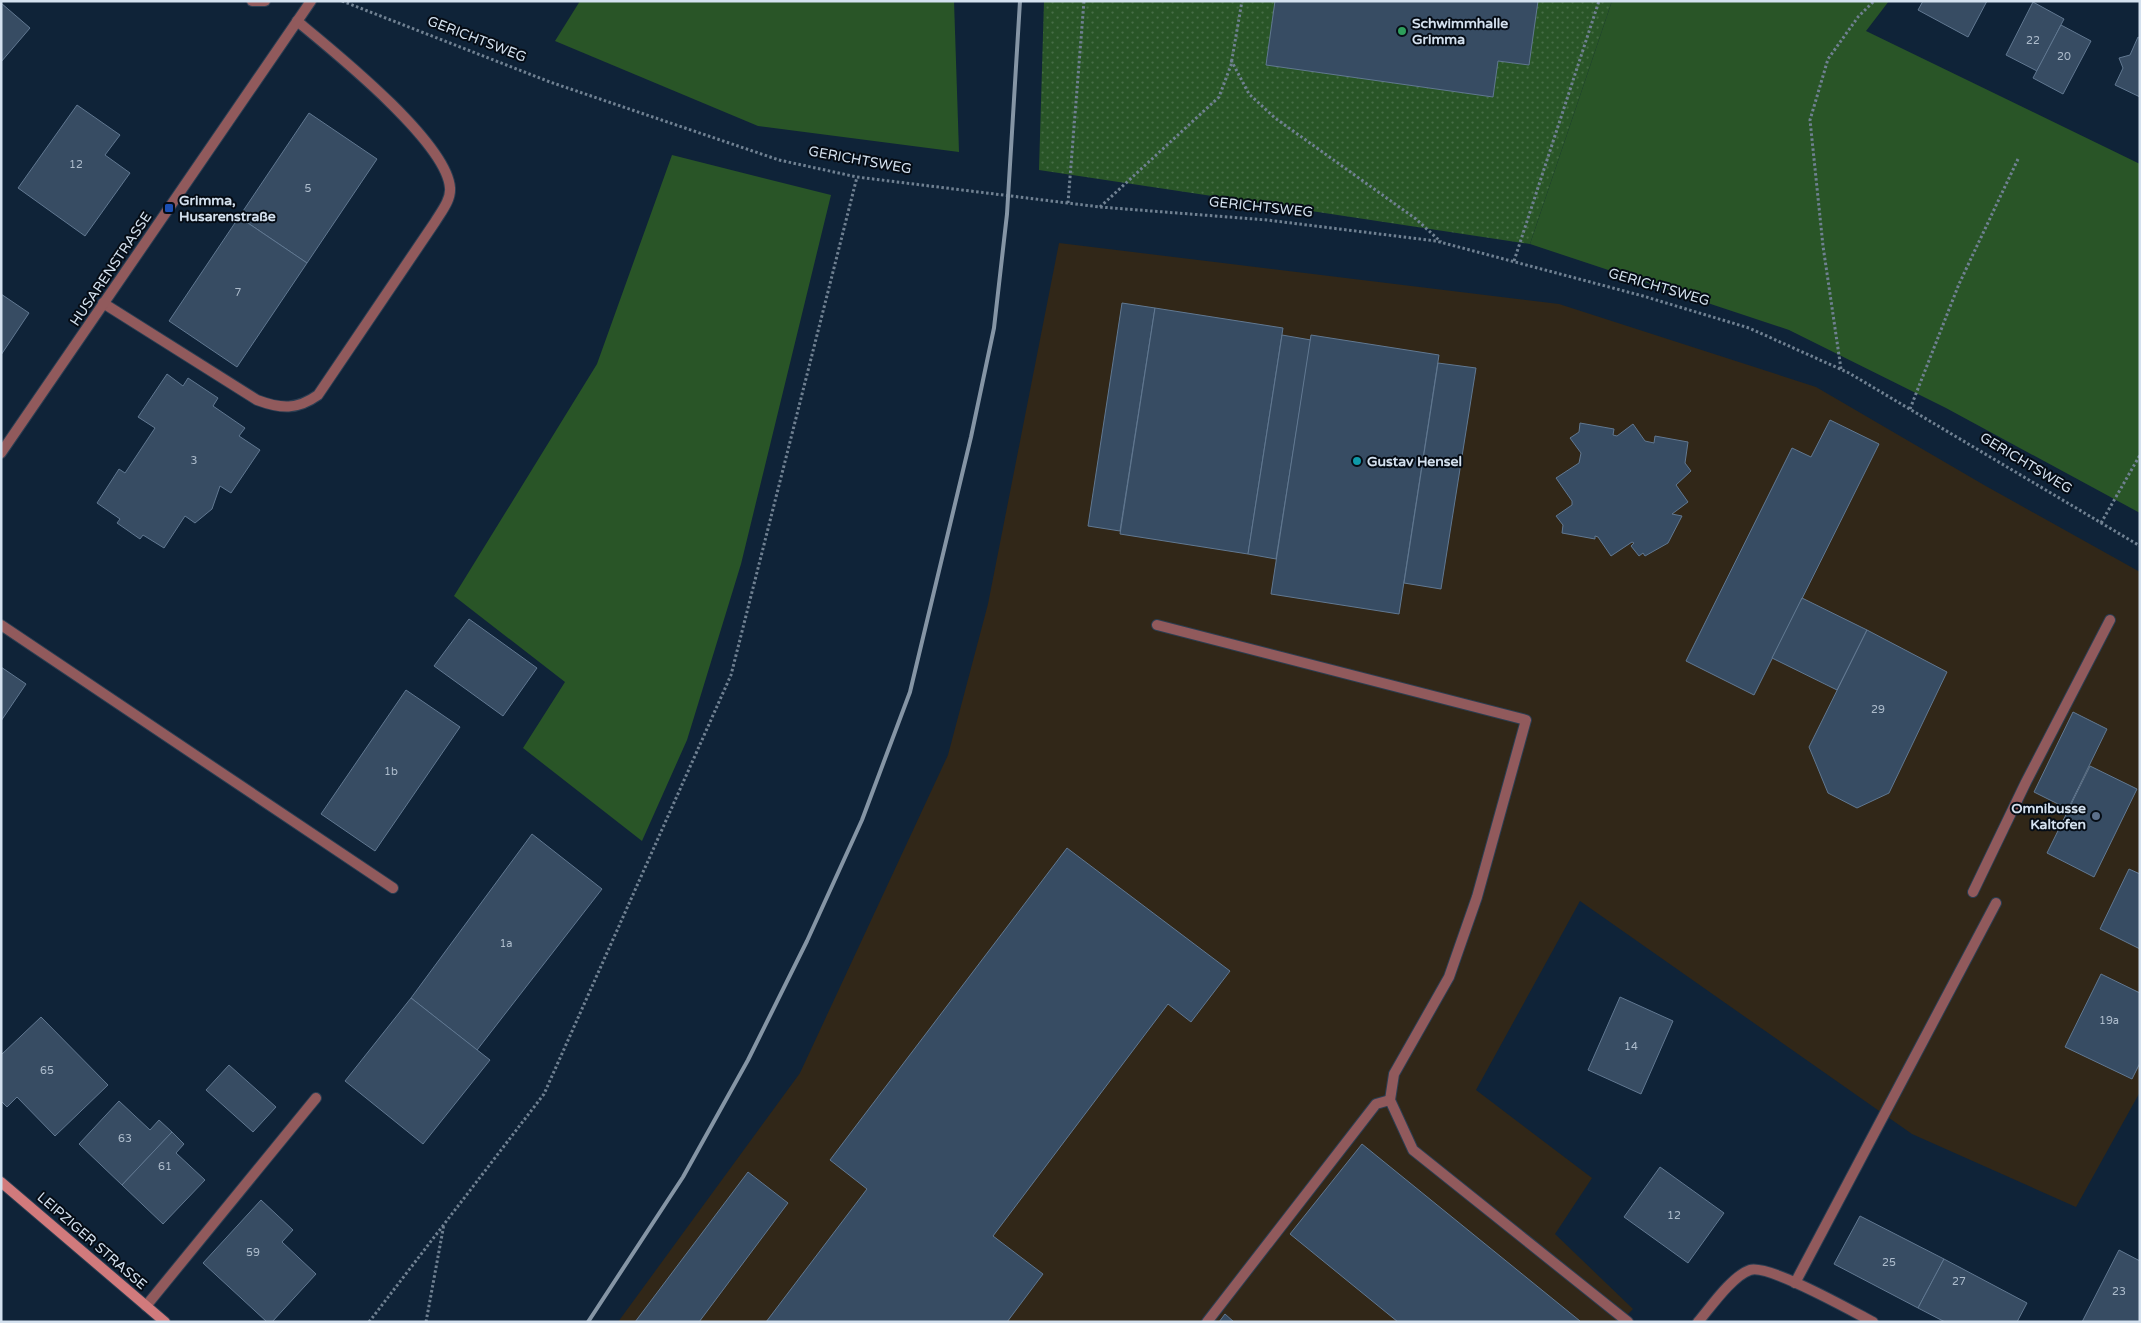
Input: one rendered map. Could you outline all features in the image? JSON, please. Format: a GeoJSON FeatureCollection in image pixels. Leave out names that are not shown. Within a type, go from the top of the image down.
{"type":"FeatureCollection","features":[{"type":"Feature","properties":{"kind":"main road","name":"LEIPZIGER STRASSE"},"geometry":{"type":"LineString","coordinates":[[1,1182],[165,1322]]}},
{"type":"Feature","properties":{"kind":"street"},"geometry":{"type":"LineString","coordinates":[[252,1],[265,1]]}},
{"type":"Feature","properties":{"kind":"street","name":"HUSARENSTRASSE"},"geometry":{"type":"LineString","coordinates":[[1,453],[312,1]]}},
{"type":"Feature","properties":{"kind":"street"},"geometry":{"type":"LineString","coordinates":[[103,304],[258,400],[276,407],[292,406],[307,402],[318,395],[435,222],[447,202],[450,188],[442,166],[420,136],[388,100],[297,21]]}},
{"type":"Feature","properties":{"kind":"street"},"geometry":{"type":"LineString","coordinates":[[1974,892],[2026,782],[2110,620]]}},
{"type":"Feature","properties":{"kind":"street"},"geometry":{"type":"LineString","coordinates":[[1,625],[393,888]]}},
{"type":"Feature","properties":{"kind":"street"},"geometry":{"type":"LineString","coordinates":[[1157,625],[1526,720],[1477,897],[1449,977],[1394,1074],[1390,1100],[1413,1150],[1628,1322]]}},
{"type":"Feature","properties":{"kind":"street"},"geometry":{"type":"LineString","coordinates":[[1795,1283],[1996,903]]}},
{"type":"Feature","properties":{"kind":"street"},"geometry":{"type":"LineString","coordinates":[[146,1306],[316,1098]]}},
{"type":"Feature","properties":{"kind":"street"},"geometry":{"type":"LineString","coordinates":[[1207,1322],[1376,1104],[1390,1100]]}},
{"type":"Feature","properties":{"kind":"street"},"geometry":{"type":"LineString","coordinates":[[1698,1322],[1716,1300],[1739,1277],[1750,1270],[1765,1271],[1795,1283],[1873,1322]]}},
{"type":"Feature","properties":{"kind":"path","name":"GERICHTSWEG"},"geometry":{"type":"LineString","coordinates":[[342,1],[559,86],[779,160],[857,177],[1100,207],[1267,220],[1443,243],[1643,296],[1749,328],[1841,370],[2140,546]]}},
{"type":"Feature","properties":{"kind":"path"},"geometry":{"type":"LineString","coordinates":[[1068,203],[1084,1]]}},
{"type":"Feature","properties":{"kind":"path"},"geometry":{"type":"LineString","coordinates":[[1100,207],[1219,97],[1231,60],[1242,1]]}},
{"type":"Feature","properties":{"kind":"path"},"geometry":{"type":"LineString","coordinates":[[1514,261],[1599,1]]}},
{"type":"Feature","properties":{"kind":"path"},"geometry":{"type":"LineString","coordinates":[[1841,370],[1823,246],[1810,120],[1828,59],[1858,16],[1874,1]]}},
{"type":"Feature","properties":{"kind":"path"},"geometry":{"type":"LineString","coordinates":[[1231,60],[1249,94],[1274,118],[1416,219],[1443,243]]}},
{"type":"Feature","properties":{"kind":"path"},"geometry":{"type":"LineString","coordinates":[[1910,409],[1959,284],[2018,160]]}},
{"type":"Feature","properties":{"kind":"path"},"geometry":{"type":"LineString","coordinates":[[369,1322],[544,1094],[731,675],[857,177]]}},
{"type":"Feature","properties":{"kind":"path"},"geometry":{"type":"LineString","coordinates":[[2101,523],[2140,456]]}},
{"type":"Feature","properties":{"kind":"path"},"geometry":{"type":"LineString","coordinates":[[426,1322],[445,1223]]}},
{"type":"Feature","properties":{"kind":"shaded area"},"geometry":{"type":"Polygon","coordinates":[[[1059,243],[1559,304],[1816,387],[1984,485],[2140,572],[2140,1092],[2076,1207],[1912,1134],[1580,901],[1476,1090],[1592,1178],[1555,1234],[1633,1309],[1620,1322],[618,1322],[800,1073],[948,755],[988,604],[1059,243]]]}},
{"type":"Feature","properties":{"kind":"green space"},"geometry":{"type":"Polygon","coordinates":[[[580,1],[954,1],[959,152],[758,126],[555,41],[580,1]]]}},
{"type":"Feature","properties":{"kind":"green space"},"geometry":{"type":"Polygon","coordinates":[[[1044,1],[1612,1],[1530,244],[1039,170],[1044,1]]]}},
{"type":"Feature","properties":{"kind":"green space"},"geometry":{"type":"Polygon","coordinates":[[[1612,1],[1889,1],[1866,31],[2140,164],[2140,513],[1946,408],[1789,330],[1530,244],[1612,1]]]}},
{"type":"Feature","properties":{"kind":"green space"},"geometry":{"type":"Polygon","coordinates":[[[672,155],[831,195],[741,564],[687,740],[642,841],[523,748],[565,682],[454,596],[597,364],[672,155]]]}},
{"type":"Feature","properties":{"kind":"building","name":"Schwimmhalle Grimma"},"geometry":{"type":"Polygon","coordinates":[[[1275,1],[1538,1],[1529,65],[1498,61],[1493,97],[1266,65],[1275,1]]]}},
{"type":"Feature","properties":{"kind":"building"},"geometry":{"type":"Polygon","coordinates":[[[1923,1],[1987,1],[1968,37],[1918,10],[1923,1]]]}},
{"type":"Feature","properties":{"kind":"building"},"geometry":{"type":"Polygon","coordinates":[[[2033,2],[2064,19],[2037,71],[2006,55],[2033,2]]]}},
{"type":"Feature","properties":{"kind":"building"},"geometry":{"type":"Polygon","coordinates":[[[1,3],[30,28],[1,62],[1,3]]]}},
{"type":"Feature","properties":{"kind":"building"},"geometry":{"type":"Polygon","coordinates":[[[2061,25],[2091,41],[2063,94],[2033,78],[2061,25]]]}},
{"type":"Feature","properties":{"kind":"building"},"geometry":{"type":"Polygon","coordinates":[[[2138,37],[2140,38],[2140,97],[2115,85],[2123,68],[2119,58],[2130,55],[2138,37]]]}},
{"type":"Feature","properties":{"kind":"building"},"geometry":{"type":"Polygon","coordinates":[[[77,105],[120,135],[105,155],[130,173],[85,236],[18,188],[77,105]]]}},
{"type":"Feature","properties":{"kind":"building"},"geometry":{"type":"Polygon","coordinates":[[[309,113],[377,159],[307,263],[239,217],[309,113]]]}},
{"type":"Feature","properties":{"kind":"building"},"geometry":{"type":"Polygon","coordinates":[[[239,217],[307,263],[237,367],[169,321],[239,217]]]}},
{"type":"Feature","properties":{"kind":"building"},"geometry":{"type":"Polygon","coordinates":[[[1,294],[29,313],[1,355],[1,294]]]}},
{"type":"Feature","properties":{"kind":"building"},"geometry":{"type":"Polygon","coordinates":[[[1122,303],[1155,308],[1120,531],[1088,526],[1122,303]]]}},
{"type":"Feature","properties":{"kind":"building"},"geometry":{"type":"Polygon","coordinates":[[[1155,308],[1283,328],[1248,554],[1120,534],[1155,308]]]}},
{"type":"Feature","properties":{"kind":"building"},"geometry":{"type":"Polygon","coordinates":[[[1282,335],[1311,340],[1276,559],[1248,554],[1282,335]]]}},
{"type":"Feature","properties":{"kind":"building","name":"Gustav Hensel"},"geometry":{"type":"Polygon","coordinates":[[[1311,335],[1439,355],[1399,614],[1271,594],[1311,335]]]}},
{"type":"Feature","properties":{"kind":"building"},"geometry":{"type":"Polygon","coordinates":[[[1438,363],[1476,368],[1441,589],[1404,583],[1438,363]]]}},
{"type":"Feature","properties":{"kind":"building"},"geometry":{"type":"Polygon","coordinates":[[[167,374],[183,386],[188,378],[218,398],[213,406],[245,428],[239,436],[260,450],[231,493],[220,486],[212,509],[195,523],[185,516],[164,548],[143,535],[140,539],[117,523],[120,519],[97,503],[119,469],[125,473],[155,428],[138,417],[167,374]]]}},
{"type":"Feature","properties":{"kind":"building"},"geometry":{"type":"Polygon","coordinates":[[[1830,420],[1879,444],[1754,695],[1686,661],[1792,448],[1811,457],[1830,420]]]}},
{"type":"Feature","properties":{"kind":"building"},"geometry":{"type":"Polygon","coordinates":[[[1580,423],[1614,429],[1613,435],[1617,436],[1633,424],[1645,441],[1654,443],[1655,436],[1688,442],[1685,463],[1691,471],[1676,485],[1688,502],[1672,514],[1682,516],[1668,543],[1645,556],[1643,553],[1639,556],[1631,546],[1634,543],[1632,542],[1611,556],[1598,537],[1595,536],[1595,539],[1562,533],[1563,525],[1556,516],[1572,505],[1572,501],[1556,478],[1579,463],[1581,453],[1570,438],[1579,432],[1580,423]]]}},
{"type":"Feature","properties":{"kind":"building"},"geometry":{"type":"Polygon","coordinates":[[[1802,598],[1867,630],[1837,690],[1772,658],[1802,598]]]}},
{"type":"Feature","properties":{"kind":"building"},"geometry":{"type":"Polygon","coordinates":[[[469,619],[537,668],[503,716],[434,666],[469,619]]]}},
{"type":"Feature","properties":{"kind":"building"},"geometry":{"type":"Polygon","coordinates":[[[1867,630],[1947,672],[1889,793],[1857,808],[1828,793],[1809,747],[1867,630]]]}},
{"type":"Feature","properties":{"kind":"building"},"geometry":{"type":"Polygon","coordinates":[[[1,667],[26,684],[1,721],[1,667]]]}},
{"type":"Feature","properties":{"kind":"building"},"geometry":{"type":"Polygon","coordinates":[[[406,690],[460,727],[375,851],[321,814],[406,690]]]}},
{"type":"Feature","properties":{"kind":"building"},"geometry":{"type":"Polygon","coordinates":[[[2073,712],[2107,729],[2068,809],[2034,792],[2073,712]]]}},
{"type":"Feature","properties":{"kind":"building"},"geometry":{"type":"Polygon","coordinates":[[[2090,766],[2137,789],[2094,877],[2047,853],[2090,766]]]}},
{"type":"Feature","properties":{"kind":"building"},"geometry":{"type":"Polygon","coordinates":[[[532,834],[602,889],[477,1050],[411,998],[532,834]]]}},
{"type":"Feature","properties":{"kind":"building"},"geometry":{"type":"Polygon","coordinates":[[[1067,848],[1230,971],[1191,1022],[1168,1004],[993,1236],[1043,1274],[1007,1322],[766,1322],[867,1189],[830,1160],[1067,848]]]}},
{"type":"Feature","properties":{"kind":"building"},"geometry":{"type":"Polygon","coordinates":[[[2129,869],[2140,874],[2140,949],[2100,929],[2129,869]]]}},
{"type":"Feature","properties":{"kind":"building"},"geometry":{"type":"Polygon","coordinates":[[[2101,974],[2140,993],[2140,1063],[2132,1079],[2065,1047],[2101,974]]]}},
{"type":"Feature","properties":{"kind":"building"},"geometry":{"type":"Polygon","coordinates":[[[1620,997],[1673,1021],[1641,1094],[1588,1070],[1620,997]]]}},
{"type":"Feature","properties":{"kind":"building"},"geometry":{"type":"Polygon","coordinates":[[[411,998],[490,1060],[423,1144],[345,1081],[411,998]]]}},
{"type":"Feature","properties":{"kind":"building"},"geometry":{"type":"Polygon","coordinates":[[[41,1017],[108,1085],[55,1136],[17,1097],[7,1107],[1,1101],[1,1055],[41,1017]]]}},
{"type":"Feature","properties":{"kind":"building"},"geometry":{"type":"Polygon","coordinates":[[[229,1065],[276,1107],[253,1132],[206,1090],[229,1065]]]}},
{"type":"Feature","properties":{"kind":"building"},"geometry":{"type":"Polygon","coordinates":[[[119,1101],[150,1130],[159,1120],[172,1132],[122,1185],[79,1144],[119,1101]]]}},
{"type":"Feature","properties":{"kind":"building"},"geometry":{"type":"Polygon","coordinates":[[[172,1132],[184,1144],[176,1153],[205,1180],[163,1224],[122,1185],[172,1132]]]}},
{"type":"Feature","properties":{"kind":"building"},"geometry":{"type":"Polygon","coordinates":[[[1362,1144],[1580,1321],[1398,1322],[1290,1234],[1362,1144]]]}},
{"type":"Feature","properties":{"kind":"building"},"geometry":{"type":"Polygon","coordinates":[[[1660,1167],[1724,1213],[1688,1263],[1624,1217],[1660,1167]]]}},
{"type":"Feature","properties":{"kind":"building"},"geometry":{"type":"Polygon","coordinates":[[[748,1172],[788,1203],[699,1322],[635,1322],[748,1172]]]}},
{"type":"Feature","properties":{"kind":"building"},"geometry":{"type":"Polygon","coordinates":[[[261,1200],[293,1230],[282,1242],[316,1274],[272,1322],[267,1322],[203,1263],[261,1200]]]}},
{"type":"Feature","properties":{"kind":"building"},"geometry":{"type":"Polygon","coordinates":[[[1860,1216],[1944,1259],[1918,1308],[1834,1264],[1860,1216]]]}},
{"type":"Feature","properties":{"kind":"building"},"geometry":{"type":"Polygon","coordinates":[[[2119,1250],[2140,1261],[2140,1322],[2082,1322],[2119,1250]]]}},
{"type":"Feature","properties":{"kind":"building"},"geometry":{"type":"Polygon","coordinates":[[[1944,1259],[2027,1303],[2017,1322],[1945,1322],[1918,1308],[1944,1259]]]}},
{"type":"Feature","properties":{"kind":"building"},"geometry":{"type":"Polygon","coordinates":[[[1225,1314],[1234,1322],[1219,1322],[1225,1314]]]}},
{"type":"Feature","properties":{"kind":"railway"},"geometry":{"type":"LineString","coordinates":[[588,1322],[683,1177],[748,1060],[807,941],[862,820],[910,692],[971,437],[994,328],[1007,214],[1020,1]]}},
{"type":"Feature","properties":{"kind":"place","name":"Schwimmhalle Grimma"},"geometry":{"type":"Point","coordinates":[1402,31]}},
{"type":"Feature","properties":{"kind":"place","name":"Grimma, Husarenstraße"},"geometry":{"type":"Point","coordinates":[169,208]}},
{"type":"Feature","properties":{"kind":"place","name":"Gustav Hensel"},"geometry":{"type":"Point","coordinates":[1357,461]}},
{"type":"Feature","properties":{"kind":"place","name":"Omnibusse Kaltofen"},"geometry":{"type":"Point","coordinates":[2096,816]}}]}
